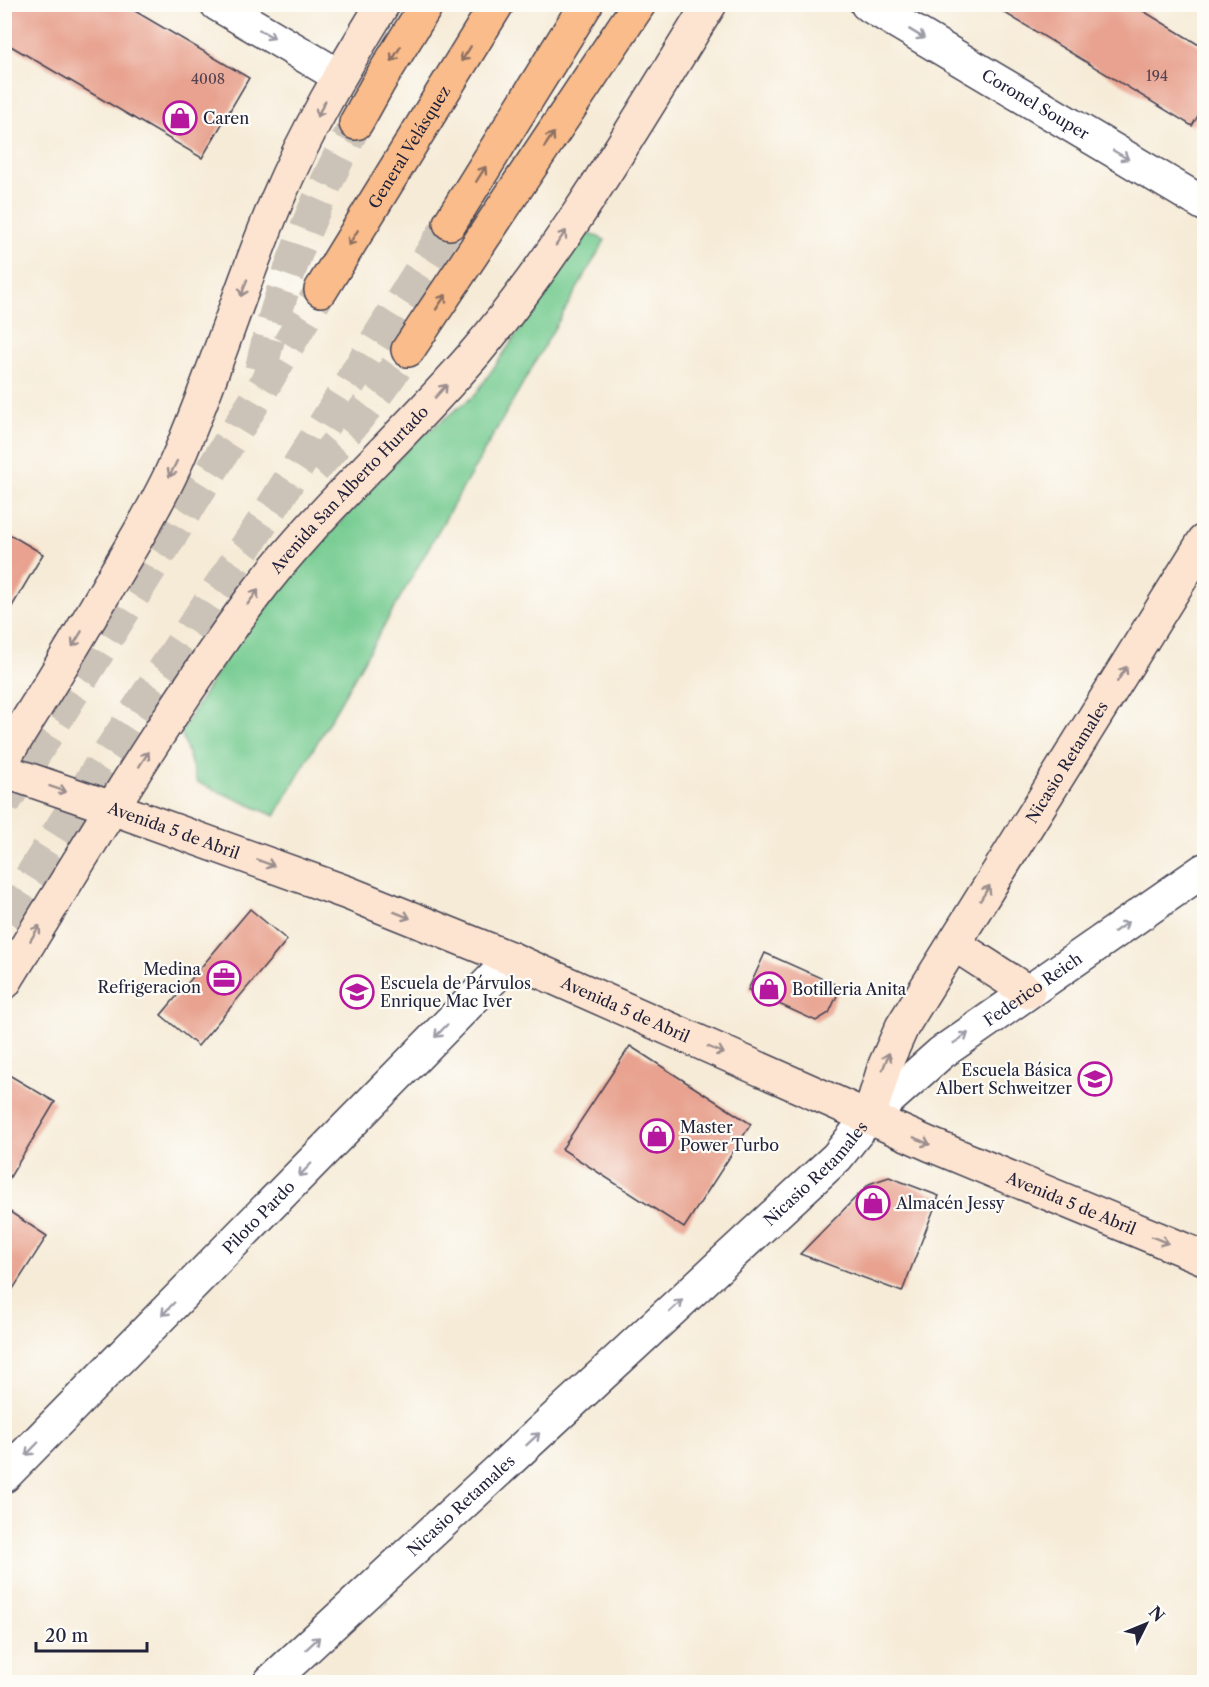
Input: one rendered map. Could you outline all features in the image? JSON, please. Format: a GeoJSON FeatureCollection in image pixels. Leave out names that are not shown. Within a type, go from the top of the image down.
{"type":"FeatureCollection","features":[{"type":"Feature","properties":{"kind":"highway"},"geometry":{"type":"LineString","coordinates":[[356,123],[427,4]]}},
{"type":"Feature","properties":{"kind":"highway","name":"General Velásquez"},"geometry":{"type":"LineString","coordinates":[[321,290],[496,4]]}},
{"type":"Feature","properties":{"kind":"highway"},"geometry":{"type":"LineString","coordinates":[[450,223],[586,4]]}},
{"type":"Feature","properties":{"kind":"highway"},"geometry":{"type":"LineString","coordinates":[[408,351],[639,4]]}},
{"type":"Feature","properties":{"kind":"street"},"geometry":{"type":"LineString","coordinates":[[217,4],[339,76]]}},
{"type":"Feature","properties":{"kind":"street"},"geometry":{"type":"LineString","coordinates":[[4,758],[93,614],[172,470],[201,405],[277,201],[307,134],[383,4]]}},
{"type":"Feature","properties":{"kind":"street","name":"Avenida San Alberto Hurtado"},"geometry":{"type":"LineString","coordinates":[[4,983],[112,808],[224,638],[266,581],[337,498],[475,353],[519,297],[577,215],[710,4]]}},
{"type":"Feature","properties":{"kind":"street","name":"Coronel Souper"},"geometry":{"type":"LineString","coordinates":[[867,4],[1204,204]]}},
{"type":"Feature","properties":{"kind":"street","name":"Nicasio Retamales"},"geometry":{"type":"LineString","coordinates":[[270,1683],[837,1156],[869,1117],[885,1065],[902,1027],[1204,541]]}},
{"type":"Feature","properties":{"kind":"street","name":"Avenida 5 de Abril"},"geometry":{"type":"LineString","coordinates":[[4,771],[348,893],[512,959],[869,1117],[1204,1258]]}},
{"type":"Feature","properties":{"kind":"street","name":"Federico Reich"},"geometry":{"type":"LineString","coordinates":[[869,1117],[941,1053],[1204,870]]}},
{"type":"Feature","properties":{"kind":"street"},"geometry":{"type":"LineString","coordinates":[[954,944],[1028,992]]}},
{"type":"Feature","properties":{"kind":"street","name":"Piloto Pardo"},"geometry":{"type":"LineString","coordinates":[[4,1476],[512,959]]}},
{"type":"Feature","properties":{"kind":"green space"},"geometry":{"type":"Polygon","coordinates":[[[587,232],[605,240],[275,816],[197,782],[181,732],[229,652],[299,567],[413,443],[475,395],[587,232]]]}},
{"type":"Feature","properties":{"kind":"building","name":"Caren"},"geometry":{"type":"Polygon","coordinates":[[[4,4],[123,4],[249,78],[202,158],[4,42],[4,4]]]}},
{"type":"Feature","properties":{"kind":"building"},"geometry":{"type":"Polygon","coordinates":[[[990,4],[1132,4],[1204,48],[1204,105],[1192,126],[990,4]]]}},
{"type":"Feature","properties":{"kind":"building"},"geometry":{"type":"Polygon","coordinates":[[[4,531],[43,554],[4,620],[4,531]]]}},
{"type":"Feature","properties":{"kind":"building","name":"Medina Refrigeracion"},"geometry":{"type":"Polygon","coordinates":[[[250,909],[287,940],[198,1046],[161,1015],[250,909]]]}},
{"type":"Feature","properties":{"kind":"building"},"geometry":{"type":"Polygon","coordinates":[[[765,953],[841,987],[829,1013],[816,1021],[748,990],[765,953]]]}},
{"type":"Feature","properties":{"kind":"building","name":"Master Power Turbo"},"geometry":{"type":"Polygon","coordinates":[[[630,1046],[751,1124],[684,1228],[562,1149],[630,1046]]]}},
{"type":"Feature","properties":{"kind":"building"},"geometry":{"type":"Polygon","coordinates":[[[4,1072],[55,1102],[4,1187],[4,1072]]]}},
{"type":"Feature","properties":{"kind":"building"},"geometry":{"type":"Polygon","coordinates":[[[889,1177],[939,1196],[902,1292],[800,1254],[869,1184],[889,1177]]]}},
{"type":"Feature","properties":{"kind":"building"},"geometry":{"type":"Polygon","coordinates":[[[4,1208],[47,1236],[4,1303],[4,1208]]]}},
{"type":"Feature","properties":{"kind":"tunnel"},"geometry":{"type":"LineString","coordinates":[[261,370],[278,305],[300,243],[356,123]]}},
{"type":"Feature","properties":{"kind":"tunnel"},"geometry":{"type":"LineString","coordinates":[[4,919],[107,755],[268,514],[450,223]]}},
{"type":"Feature","properties":{"kind":"tunnel"},"geometry":{"type":"LineString","coordinates":[[4,803],[253,404],[321,290]]}},
{"type":"Feature","properties":{"kind":"tunnel"},"geometry":{"type":"LineString","coordinates":[[314,469],[363,411],[408,350]]}},
{"type":"Feature","properties":{"kind":"place","name":"Caren"},"geometry":{"type":"Point","coordinates":[180,118]}},
{"type":"Feature","properties":{"kind":"place","name":"Medina Refrigeracion"},"geometry":{"type":"Point","coordinates":[224,978]}},
{"type":"Feature","properties":{"kind":"place","name":"Botilleria Anita"},"geometry":{"type":"Point","coordinates":[769,989]}},
{"type":"Feature","properties":{"kind":"place","name":"Escuela de Párvulos Enrique Mac Iver"},"geometry":{"type":"Point","coordinates":[357,992]}},
{"type":"Feature","properties":{"kind":"place","name":"Escuela Básica Albert Schweitzer"},"geometry":{"type":"Point","coordinates":[1095,1079]}},
{"type":"Feature","properties":{"kind":"place","name":"Master Power Turbo"},"geometry":{"type":"Point","coordinates":[657,1136]}},
{"type":"Feature","properties":{"kind":"place","name":"Almacén Jessy"},"geometry":{"type":"Point","coordinates":[873,1203]}}]}
